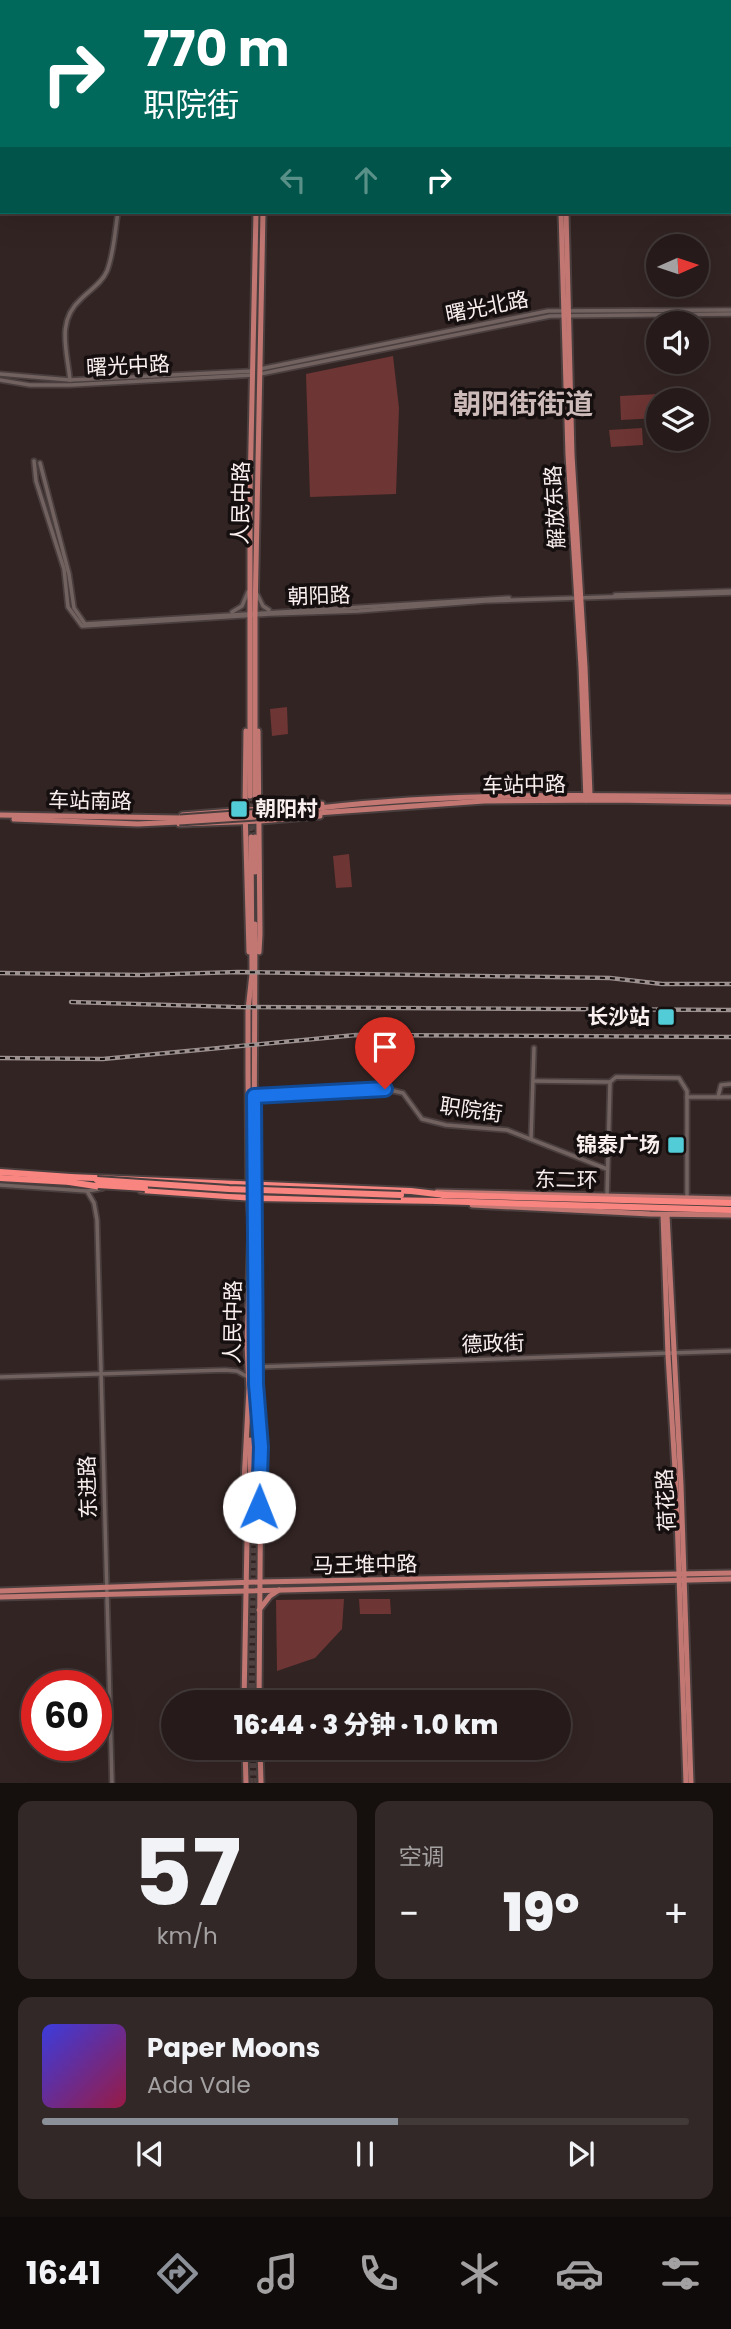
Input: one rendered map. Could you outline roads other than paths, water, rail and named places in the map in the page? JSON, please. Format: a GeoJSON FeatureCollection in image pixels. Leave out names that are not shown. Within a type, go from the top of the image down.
{"type":"FeatureCollection","features":[{"type":"Feature","properties":{"kind":"highway"},"geometry":{"type":"LineString","coordinates":[[0,1172],[69,1179],[106,1188],[251,1198],[409,1202],[442,1198]]}},
{"type":"Feature","properties":{"kind":"highway"},"geometry":{"type":"LineString","coordinates":[[0,1178],[69,1179],[98,1176],[251,1186],[411,1191],[442,1198]]}},
{"type":"Feature","properties":{"kind":"highway","name":"东二环"},"geometry":{"type":"LineString","coordinates":[[69,1179],[229,1193],[731,1201]]}},
{"type":"Feature","properties":{"kind":"highway","name":"东二环"},"geometry":{"type":"LineString","coordinates":[[442,1198],[731,1210]]}},
{"type":"Feature","properties":{"kind":"main road","name":"人民中路"},"geometry":{"type":"LineString","coordinates":[[253,796],[252,614],[257,214]]}},
{"type":"Feature","properties":{"kind":"main road","name":"人民中路"},"geometry":{"type":"LineString","coordinates":[[255,373],[263,214]]}},
{"type":"Feature","properties":{"kind":"main road","name":"解放东路"},"geometry":{"type":"LineString","coordinates":[[563,214],[568,455],[586,679],[587,796]]}},
{"type":"Feature","properties":{"kind":"main road"},"geometry":{"type":"LineString","coordinates":[[252,673],[258,690],[261,934],[254,975]]}},
{"type":"Feature","properties":{"kind":"main road"},"geometry":{"type":"LineString","coordinates":[[252,673],[244,809],[247,937],[254,975]]}},
{"type":"Feature","properties":{"kind":"main road","name":"车站中路"},"geometry":{"type":"LineString","coordinates":[[179,820],[475,796],[731,799]]}},
{"type":"Feature","properties":{"kind":"main road"},"geometry":{"type":"LineString","coordinates":[[166,820],[244,809],[315,804],[336,808]]}},
{"type":"Feature","properties":{"kind":"main road"},"geometry":{"type":"LineString","coordinates":[[166,820],[186,824],[260,821],[318,816],[336,808]]}},
{"type":"Feature","properties":{"kind":"main road","name":"车站南路"},"geometry":{"type":"LineString","coordinates":[[0,816],[113,823],[179,820]]}},
{"type":"Feature","properties":{"kind":"main road","name":"人民中路"},"geometry":{"type":"LineString","coordinates":[[251,1186],[254,1096],[253,837]]}},
{"type":"Feature","properties":{"kind":"main road","name":"人民中路"},"geometry":{"type":"LineString","coordinates":[[251,1198],[256,1367],[253,1522],[247,1344],[251,1225],[248,1010],[254,975]]}},
{"type":"Feature","properties":{"kind":"main road"},"geometry":{"type":"LineString","coordinates":[[411,1191],[687,1197],[731,1201]]}},
{"type":"Feature","properties":{"kind":"main road"},"geometry":{"type":"LineString","coordinates":[[409,1202],[731,1216]]}},
{"type":"Feature","properties":{"kind":"main road"},"geometry":{"type":"LineString","coordinates":[[645,1207],[650,1214]]}},
{"type":"Feature","properties":{"kind":"main road"},"geometry":{"type":"LineString","coordinates":[[678,1215],[686,1209]]}},
{"type":"Feature","properties":{"kind":"main road","name":"荷花路"},"geometry":{"type":"LineString","coordinates":[[665,1215],[689,1783]]}},
{"type":"Feature","properties":{"kind":"main road","name":"人民中路"},"geometry":{"type":"LineString","coordinates":[[256,1384],[261,1447],[259,1690]]}},
{"type":"Feature","properties":{"kind":"main road","name":"人民中路"},"geometry":{"type":"LineString","coordinates":[[244,1690],[247,1556],[244,1482],[249,1388]]}},
{"type":"Feature","properties":{"kind":"main road"},"geometry":{"type":"LineString","coordinates":[[247,1556],[252,1563],[259,1559]]}},
{"type":"Feature","properties":{"kind":"main road","name":"马王堆中路"},"geometry":{"type":"LineString","coordinates":[[0,1591],[246,1591],[682,1577],[731,1573]]}},
{"type":"Feature","properties":{"kind":"main road","name":"马王堆中路"},"geometry":{"type":"LineString","coordinates":[[0,1597],[259,1582],[682,1577],[731,1579]]}},
{"type":"Feature","properties":{"kind":"main road"},"geometry":{"type":"LineString","coordinates":[[259,1610],[270,1596],[279,1590]]}},
{"type":"Feature","properties":{"kind":"main road"},"geometry":{"type":"LineString","coordinates":[[245,1760],[246,1783]]}},
{"type":"Feature","properties":{"kind":"main road"},"geometry":{"type":"LineString","coordinates":[[260,1760],[261,1783]]}},
{"type":"Feature","properties":{"kind":"street"},"geometry":{"type":"LineString","coordinates":[[70,380],[65,327],[67,317],[72,307],[102,280],[108,270],[118,214]]}},
{"type":"Feature","properties":{"kind":"street","name":"曙光北路"},"geometry":{"type":"LineString","coordinates":[[255,373],[518,317],[566,313],[731,312]]}},
{"type":"Feature","properties":{"kind":"street","name":"曙光中路"},"geometry":{"type":"LineString","coordinates":[[0,374],[70,380],[255,373]]}},
{"type":"Feature","properties":{"kind":"street","name":"曙光中路"},"geometry":{"type":"LineString","coordinates":[[0,380],[30,385],[70,385],[255,373]]}},
{"type":"Feature","properties":{"kind":"street","name":"朝阳路"},"geometry":{"type":"LineString","coordinates":[[34,461],[36,481],[64,569],[68,607],[82,626],[485,598],[578,597]]}},
{"type":"Feature","properties":{"kind":"street","name":"朝阳路"},"geometry":{"type":"LineString","coordinates":[[40,463],[67,564],[74,608],[85,624],[227,614],[358,611],[485,601],[731,592]]}},
{"type":"Feature","properties":{"kind":"street"},"geometry":{"type":"LineString","coordinates":[[253,587],[263,606],[275,611]]}},
{"type":"Feature","properties":{"kind":"street"},"geometry":{"type":"LineString","coordinates":[[227,614],[242,606],[253,587]]}},
{"type":"Feature","properties":{"kind":"street"},"geometry":{"type":"LineString","coordinates":[[531,1139],[534,1048]]}},
{"type":"Feature","properties":{"kind":"street"},"geometry":{"type":"LineString","coordinates":[[534,1081],[610,1082],[616,1077],[679,1078],[687,1091],[687,1197]]}},
{"type":"Feature","properties":{"kind":"street"},"geometry":{"type":"LineString","coordinates":[[607,1195],[610,1082]]}},
{"type":"Feature","properties":{"kind":"street"},"geometry":{"type":"LineString","coordinates":[[718,1097],[721,1085],[731,1084]]}},
{"type":"Feature","properties":{"kind":"street","name":"职院街"},"geometry":{"type":"LineString","coordinates":[[254,1096],[385,1089],[403,1093],[422,1119],[446,1125],[507,1130],[607,1168]]}},
{"type":"Feature","properties":{"kind":"street"},"geometry":{"type":"LineString","coordinates":[[687,1097],[731,1097]]}},
{"type":"Feature","properties":{"kind":"street"},"geometry":{"type":"LineString","coordinates":[[0,1185],[87,1191],[106,1188]]}},
{"type":"Feature","properties":{"kind":"street","name":"东进路"},"geometry":{"type":"LineString","coordinates":[[87,1191],[94,1203],[97,1220],[112,1783]]}},
{"type":"Feature","properties":{"kind":"street","name":"德政街"},"geometry":{"type":"LineString","coordinates":[[256,1367],[731,1352]]}},
{"type":"Feature","properties":{"kind":"street"},"geometry":{"type":"LineString","coordinates":[[0,1377],[225,1370],[237,1371],[249,1377]]}},
{"type":"Feature","properties":{"kind":"tunnel"},"geometry":{"type":"LineString","coordinates":[[250,796],[251,837]]}},
{"type":"Feature","properties":{"kind":"tunnel"},"geometry":{"type":"LineString","coordinates":[[255,796],[255,837]]}},
{"type":"Feature","properties":{"kind":"tunnel"},"geometry":{"type":"LineString","coordinates":[[254,1690],[256,1521]]}},
{"type":"Feature","properties":{"kind":"tunnel"},"geometry":{"type":"LineString","coordinates":[[250,1690],[251,1522]]}},
{"type":"Feature","properties":{"kind":"tunnel"},"geometry":{"type":"LineString","coordinates":[[250,1760],[251,1783]]}},
{"type":"Feature","properties":{"kind":"tunnel"},"geometry":{"type":"LineString","coordinates":[[255,1760],[256,1783]]}},
{"type":"Feature","properties":{"kind":"railway"},"geometry":{"type":"LineString","coordinates":[[0,973],[141,975],[238,972],[610,978],[662,984],[731,984]]}},
{"type":"Feature","properties":{"kind":"railway"},"geometry":{"type":"LineString","coordinates":[[71,1002],[235,1007],[731,1010]]}},
{"type":"Feature","properties":{"kind":"railway"},"geometry":{"type":"LineString","coordinates":[[0,1058],[103,1059],[356,1035],[731,1037]]}},
{"type":"Feature","properties":{"kind":"place","name":"朝阳村"},"geometry":{"type":"Point","coordinates":[239,809]}},
{"type":"Feature","properties":{"kind":"place","name":"长沙站"},"geometry":{"type":"Point","coordinates":[666,1017]}},
{"type":"Feature","properties":{"kind":"place","name":"锦泰广场"},"geometry":{"type":"Point","coordinates":[676,1145]}},
{"type":"Feature","properties":{"kind":"district","name":"朝阳街街道"},"geometry":{"type":"Point","coordinates":[523,404]}}]}
